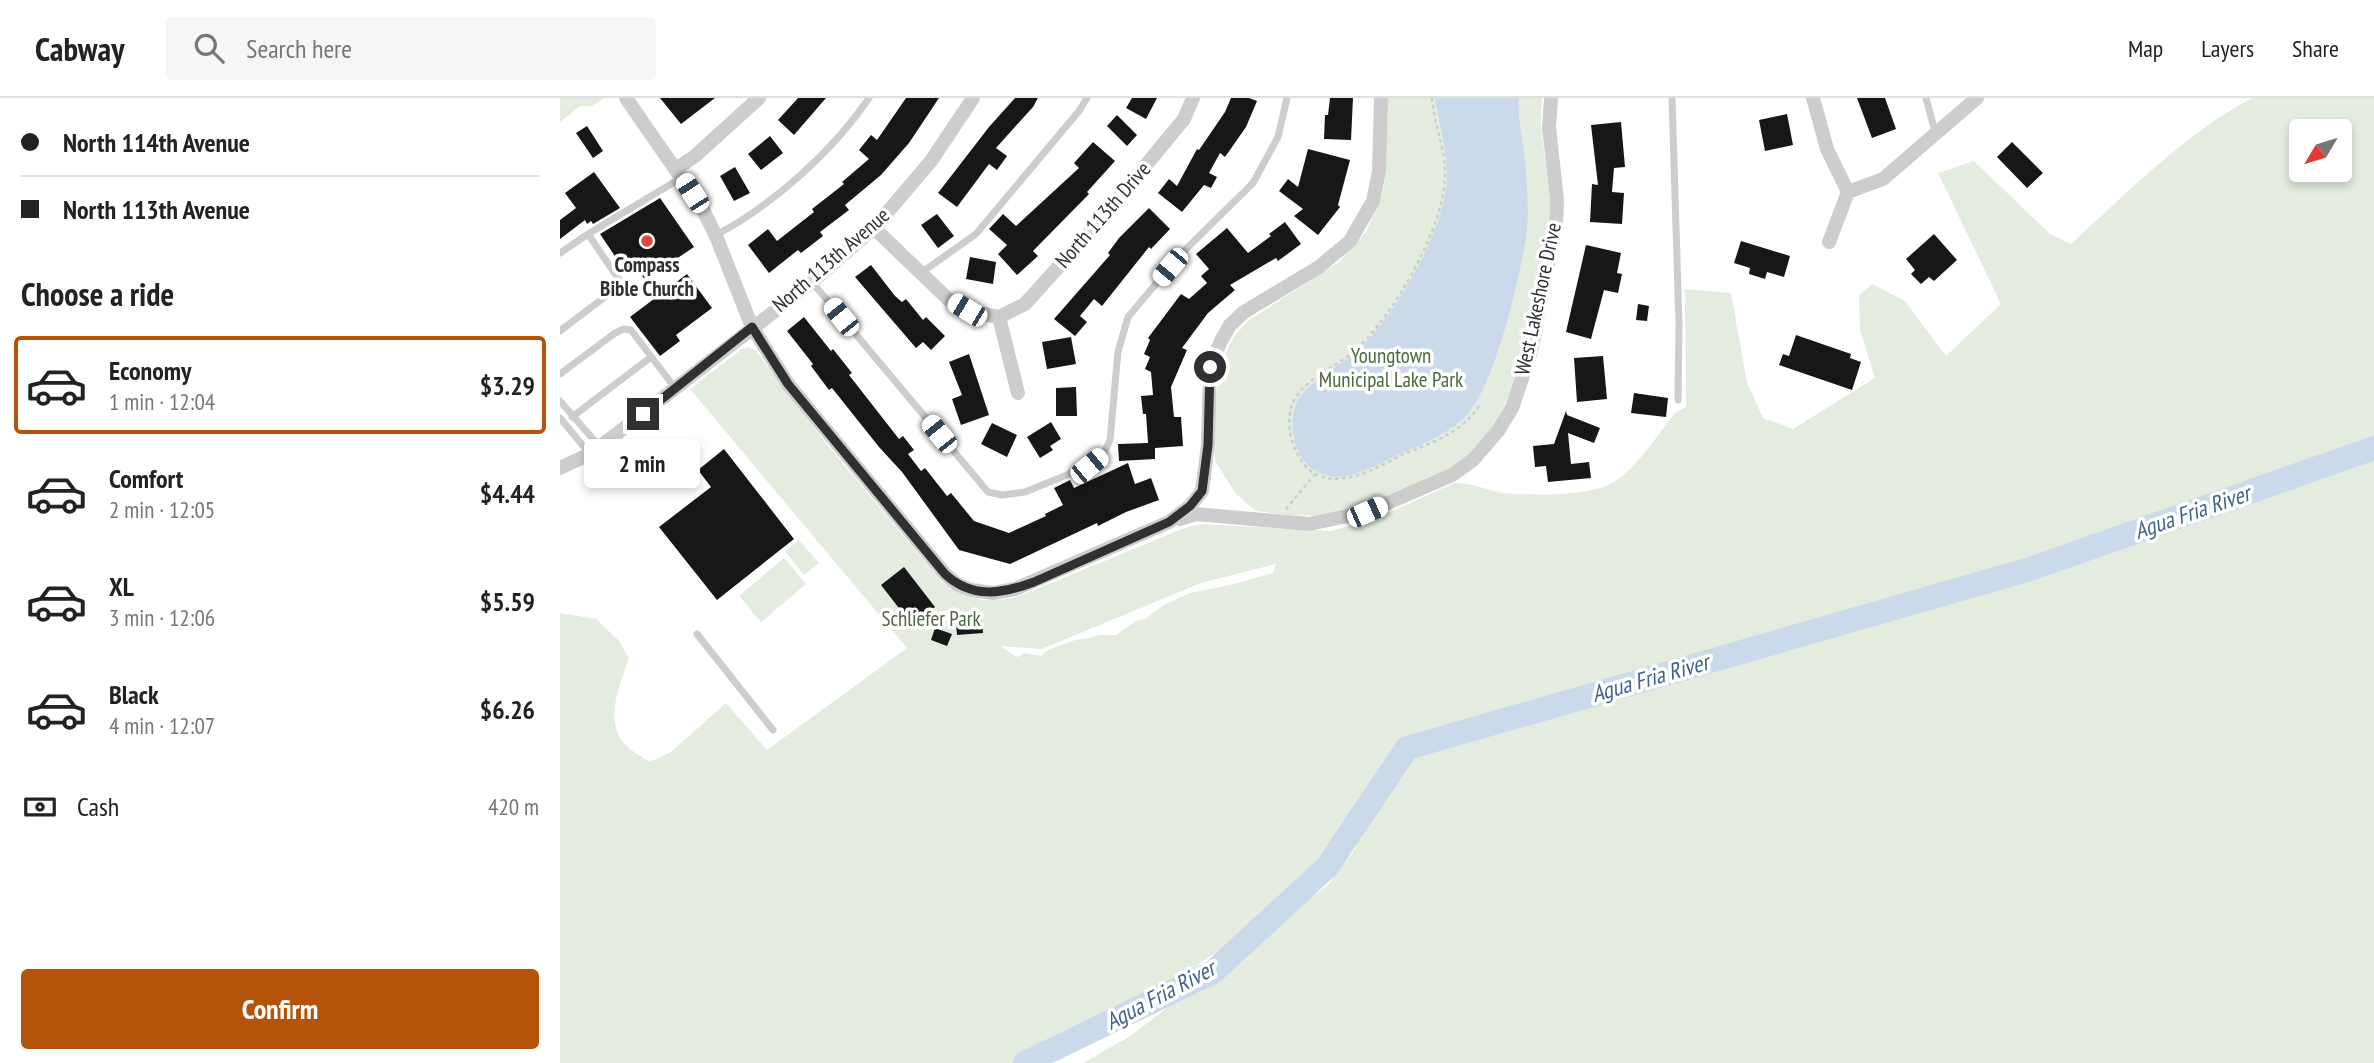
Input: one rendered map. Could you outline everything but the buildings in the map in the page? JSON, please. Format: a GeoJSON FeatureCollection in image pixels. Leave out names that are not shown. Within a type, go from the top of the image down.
{"type":"FeatureCollection","features":[{"type":"Feature","properties":{"kind":"street"},"geometry":{"type":"LineString","coordinates":[[626,98],[679,173],[716,236],[752,327],[788,384],[945,574],[958,585],[985,593],[1004,592],[1034,582],[1169,522],[1190,506],[1202,491],[1208,445],[1210,367],[1226,333],[1244,312],[1319,267],[1350,241],[1373,201],[1379,171],[1381,98]]}},
{"type":"Feature","properties":{"kind":"street"},"geometry":{"type":"LineString","coordinates":[[679,173],[759,98]]}},
{"type":"Feature","properties":{"kind":"street","name":"North 113th Avenue"},"geometry":{"type":"LineString","coordinates":[[560,468],[595,451],[812,282],[874,228],[930,161],[973,98]]}},
{"type":"Feature","properties":{"kind":"street","name":"North 113th Drive"},"geometry":{"type":"LineString","coordinates":[[999,317],[1025,304],[1099,222],[1184,119],[1194,98]]}},
{"type":"Feature","properties":{"kind":"street","name":"West Lakeshore Drive"},"geometry":{"type":"LineString","coordinates":[[1169,522],[1196,514],[1309,524],[1341,519],[1367,512],[1440,480],[1473,460],[1512,408],[1531,352],[1556,224],[1557,200],[1549,127],[1551,98]]}},
{"type":"Feature","properties":{"kind":"street"},"geometry":{"type":"LineString","coordinates":[[1813,98],[1827,149],[1848,192],[1829,242]]}},
{"type":"Feature","properties":{"kind":"street"},"geometry":{"type":"LineString","coordinates":[[1848,192],[1883,179],[1977,98]]}},
{"type":"Feature","properties":{"kind":"street"},"geometry":{"type":"LineString","coordinates":[[874,228],[948,299],[967,310],[999,317],[1018,393]]}},
{"type":"Feature","properties":{"kind":"lane"},"geometry":{"type":"LineString","coordinates":[[716,236],[745,220],[778,196],[834,141],[869,98]]}},
{"type":"Feature","properties":{"kind":"lane"},"geometry":{"type":"LineString","coordinates":[[921,273],[976,234],[1071,121],[1087,98]]}},
{"type":"Feature","properties":{"kind":"lane"},"geometry":{"type":"LineString","coordinates":[[812,282],[988,492],[1002,495],[1025,492],[1089,466],[1104,453],[1110,440],[1118,352],[1128,317],[1182,253],[1253,183],[1278,137],[1287,98]]}},
{"type":"Feature","properties":{"kind":"lane"},"geometry":{"type":"LineString","coordinates":[[1672,98],[1679,324],[1678,400]]}},
{"type":"Feature","properties":{"kind":"lane"},"geometry":{"type":"LineString","coordinates":[[1926,98],[1936,135]]}},
{"type":"Feature","properties":{"kind":"lane"},"geometry":{"type":"LineString","coordinates":[[560,253],[679,173]]}},
{"type":"Feature","properties":{"kind":"lane"},"geometry":{"type":"LineString","coordinates":[[560,331],[622,284],[588,234]]}},
{"type":"Feature","properties":{"kind":"lane"},"geometry":{"type":"LineString","coordinates":[[560,374],[624,329],[631,330],[675,388]]}},
{"type":"Feature","properties":{"kind":"lane"},"geometry":{"type":"LineString","coordinates":[[572,417],[651,357]]}},
{"type":"Feature","properties":{"kind":"lane"},"geometry":{"type":"LineString","coordinates":[[560,401],[595,451]]}},
{"type":"Feature","properties":{"kind":"lane"},"geometry":{"type":"LineString","coordinates":[[560,418],[595,451]]}},
{"type":"Feature","properties":{"kind":"lane"},"geometry":{"type":"LineString","coordinates":[[696,634],[773,730]]}},
{"type":"Feature","properties":{"kind":"path"},"geometry":{"type":"LineString","coordinates":[[1432,98],[1445,172],[1440,207],[1427,241],[1395,303],[1379,325],[1348,357],[1301,391],[1293,404],[1290,431],[1294,447],[1315,474],[1346,478],[1380,466],[1456,430],[1474,414],[1481,403]]}},
{"type":"Feature","properties":{"kind":"path"},"geometry":{"type":"LineString","coordinates":[[1286,509],[1315,474]]}},
{"type":"Feature","properties":{"kind":"green space"},"geometry":{"type":"Polygon","coordinates":[[[560,98],[604,98],[592,106],[580,106],[560,122],[560,98]]]}},
{"type":"Feature","properties":{"kind":"green space","name":"Youngtown Municipal Lake Park"},"geometry":{"type":"Polygon","coordinates":[[[1388,98],[1542,98],[1541,125],[1550,201],[1548,228],[1540,278],[1511,392],[1494,426],[1469,455],[1453,467],[1363,506],[1326,516],[1256,511],[1236,494],[1215,461],[1216,397],[1224,356],[1235,335],[1249,320],[1339,262],[1366,232],[1382,195],[1385,177],[1388,98]]]}},
{"type":"Feature","properties":{"kind":"green space","name":"Schliefer Park"},"geometry":{"type":"Polygon","coordinates":[[[2252,98],[2374,98],[2374,1063],[1083,1063],[1129,1037],[1328,885],[1357,846],[1335,849],[1221,949],[1103,1030],[1066,1039],[1013,1063],[560,1063],[560,613],[596,619],[619,641],[629,658],[614,711],[617,733],[626,745],[650,762],[671,752],[726,703],[767,750],[907,648],[690,389],[742,349],[748,347],[756,351],[825,442],[941,581],[960,593],[977,599],[1005,599],[1017,597],[1187,527],[1202,524],[1331,531],[1377,518],[1454,483],[1523,494],[1564,494],[1604,487],[1623,476],[1675,413],[1686,407],[1685,289],[1731,293],[1747,383],[1763,418],[1793,429],[1875,378],[1860,330],[1859,295],[1872,284],[1905,301],[1946,356],[2001,304],[1938,173],[1974,161],[2050,234],[2071,244],[2157,165],[2203,129],[2252,98]],[[1276,564],[1201,583],[1042,649],[1000,646],[1017,657],[1025,653],[1041,656],[1048,650],[1075,640],[1116,635],[1164,605],[1190,593],[1273,573],[1276,564]]]}},
{"type":"Feature","properties":{"kind":"green space"},"geometry":{"type":"Polygon","coordinates":[[[799,540],[819,563],[804,575],[785,551],[799,540]]]}},
{"type":"Feature","properties":{"kind":"green space"},"geometry":{"type":"Polygon","coordinates":[[[784,558],[806,584],[761,622],[739,596],[784,558]]]}},
{"type":"Feature","properties":{"kind":"water"},"geometry":{"type":"Polygon","coordinates":[[[1435,98],[1519,98],[1528,223],[1506,327],[1478,400],[1467,415],[1453,427],[1367,469],[1338,477],[1329,476],[1309,466],[1302,457],[1294,437],[1293,414],[1296,404],[1307,389],[1349,358],[1371,337],[1416,271],[1428,245],[1445,197],[1447,176],[1435,98]]]}},
{"type":"Feature","properties":{"kind":"waterway","name":"Agua Fria River"},"geometry":{"type":"LineString","coordinates":[[1025,1063],[1213,972],[1327,867],[1407,748],[2027,570],[2374,448]]}},
{"type":"Feature","properties":{"kind":"place","name":"Compass Bible Church"},"geometry":{"type":"Point","coordinates":[647,241]}},
{"type":"Feature","properties":{"kind":"route"},"geometry":{"type":"LineString","coordinates":[[643,414],[752,327],[788,384],[945,574],[958,585],[968,589],[993,593],[1034,582],[1169,522],[1190,506],[1202,491],[1208,445],[1210,367]]}}]}
